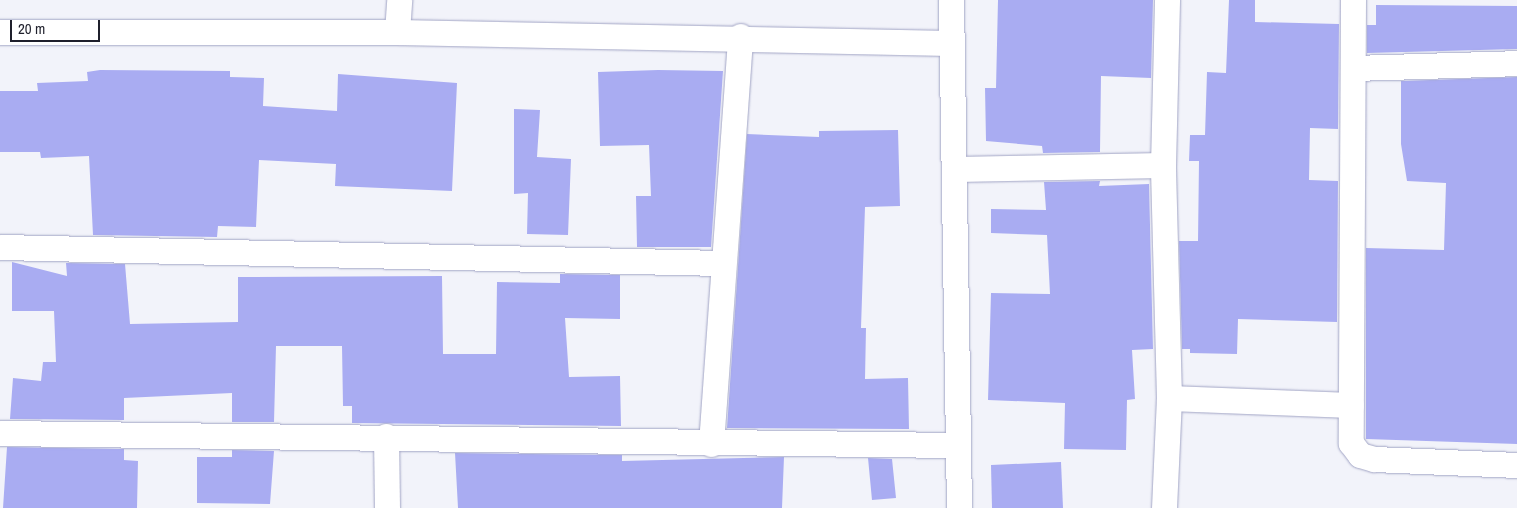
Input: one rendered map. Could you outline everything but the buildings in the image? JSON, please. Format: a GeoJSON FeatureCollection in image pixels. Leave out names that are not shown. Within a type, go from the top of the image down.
{"type":"FeatureCollection","features":[{"type":"Feature","properties":{"kind":"street"},"geometry":{"type":"LineString","coordinates":[[397,32],[399,0]]}},
{"type":"Feature","properties":{"kind":"street"},"geometry":{"type":"LineString","coordinates":[[951,0],[950,43],[956,169],[955,445],[959,508]]}},
{"type":"Feature","properties":{"kind":"street"},"geometry":{"type":"LineString","coordinates":[[1164,508],[1169,398],[1163,165],[1167,0]]}},
{"type":"Feature","properties":{"kind":"street"},"geometry":{"type":"LineString","coordinates":[[1353,0],[1351,443],[1360,455],[1517,465]]}},
{"type":"Feature","properties":{"kind":"street"},"geometry":{"type":"LineString","coordinates":[[0,32],[397,32],[740,36],[950,43]]}},
{"type":"Feature","properties":{"kind":"street"},"geometry":{"type":"LineString","coordinates":[[711,444],[740,36]]}},
{"type":"Feature","properties":{"kind":"street"},"geometry":{"type":"LineString","coordinates":[[1353,68],[1517,63]]}},
{"type":"Feature","properties":{"kind":"street"},"geometry":{"type":"LineString","coordinates":[[956,169],[1163,165]]}},
{"type":"Feature","properties":{"kind":"street"},"geometry":{"type":"LineString","coordinates":[[0,247],[723,263]]}},
{"type":"Feature","properties":{"kind":"street"},"geometry":{"type":"LineString","coordinates":[[1169,398],[1352,405]]}},
{"type":"Feature","properties":{"kind":"street"},"geometry":{"type":"LineString","coordinates":[[0,433],[386,436],[711,444],[955,445]]}},
{"type":"Feature","properties":{"kind":"street"},"geometry":{"type":"LineString","coordinates":[[386,436],[387,508]]}}]}
